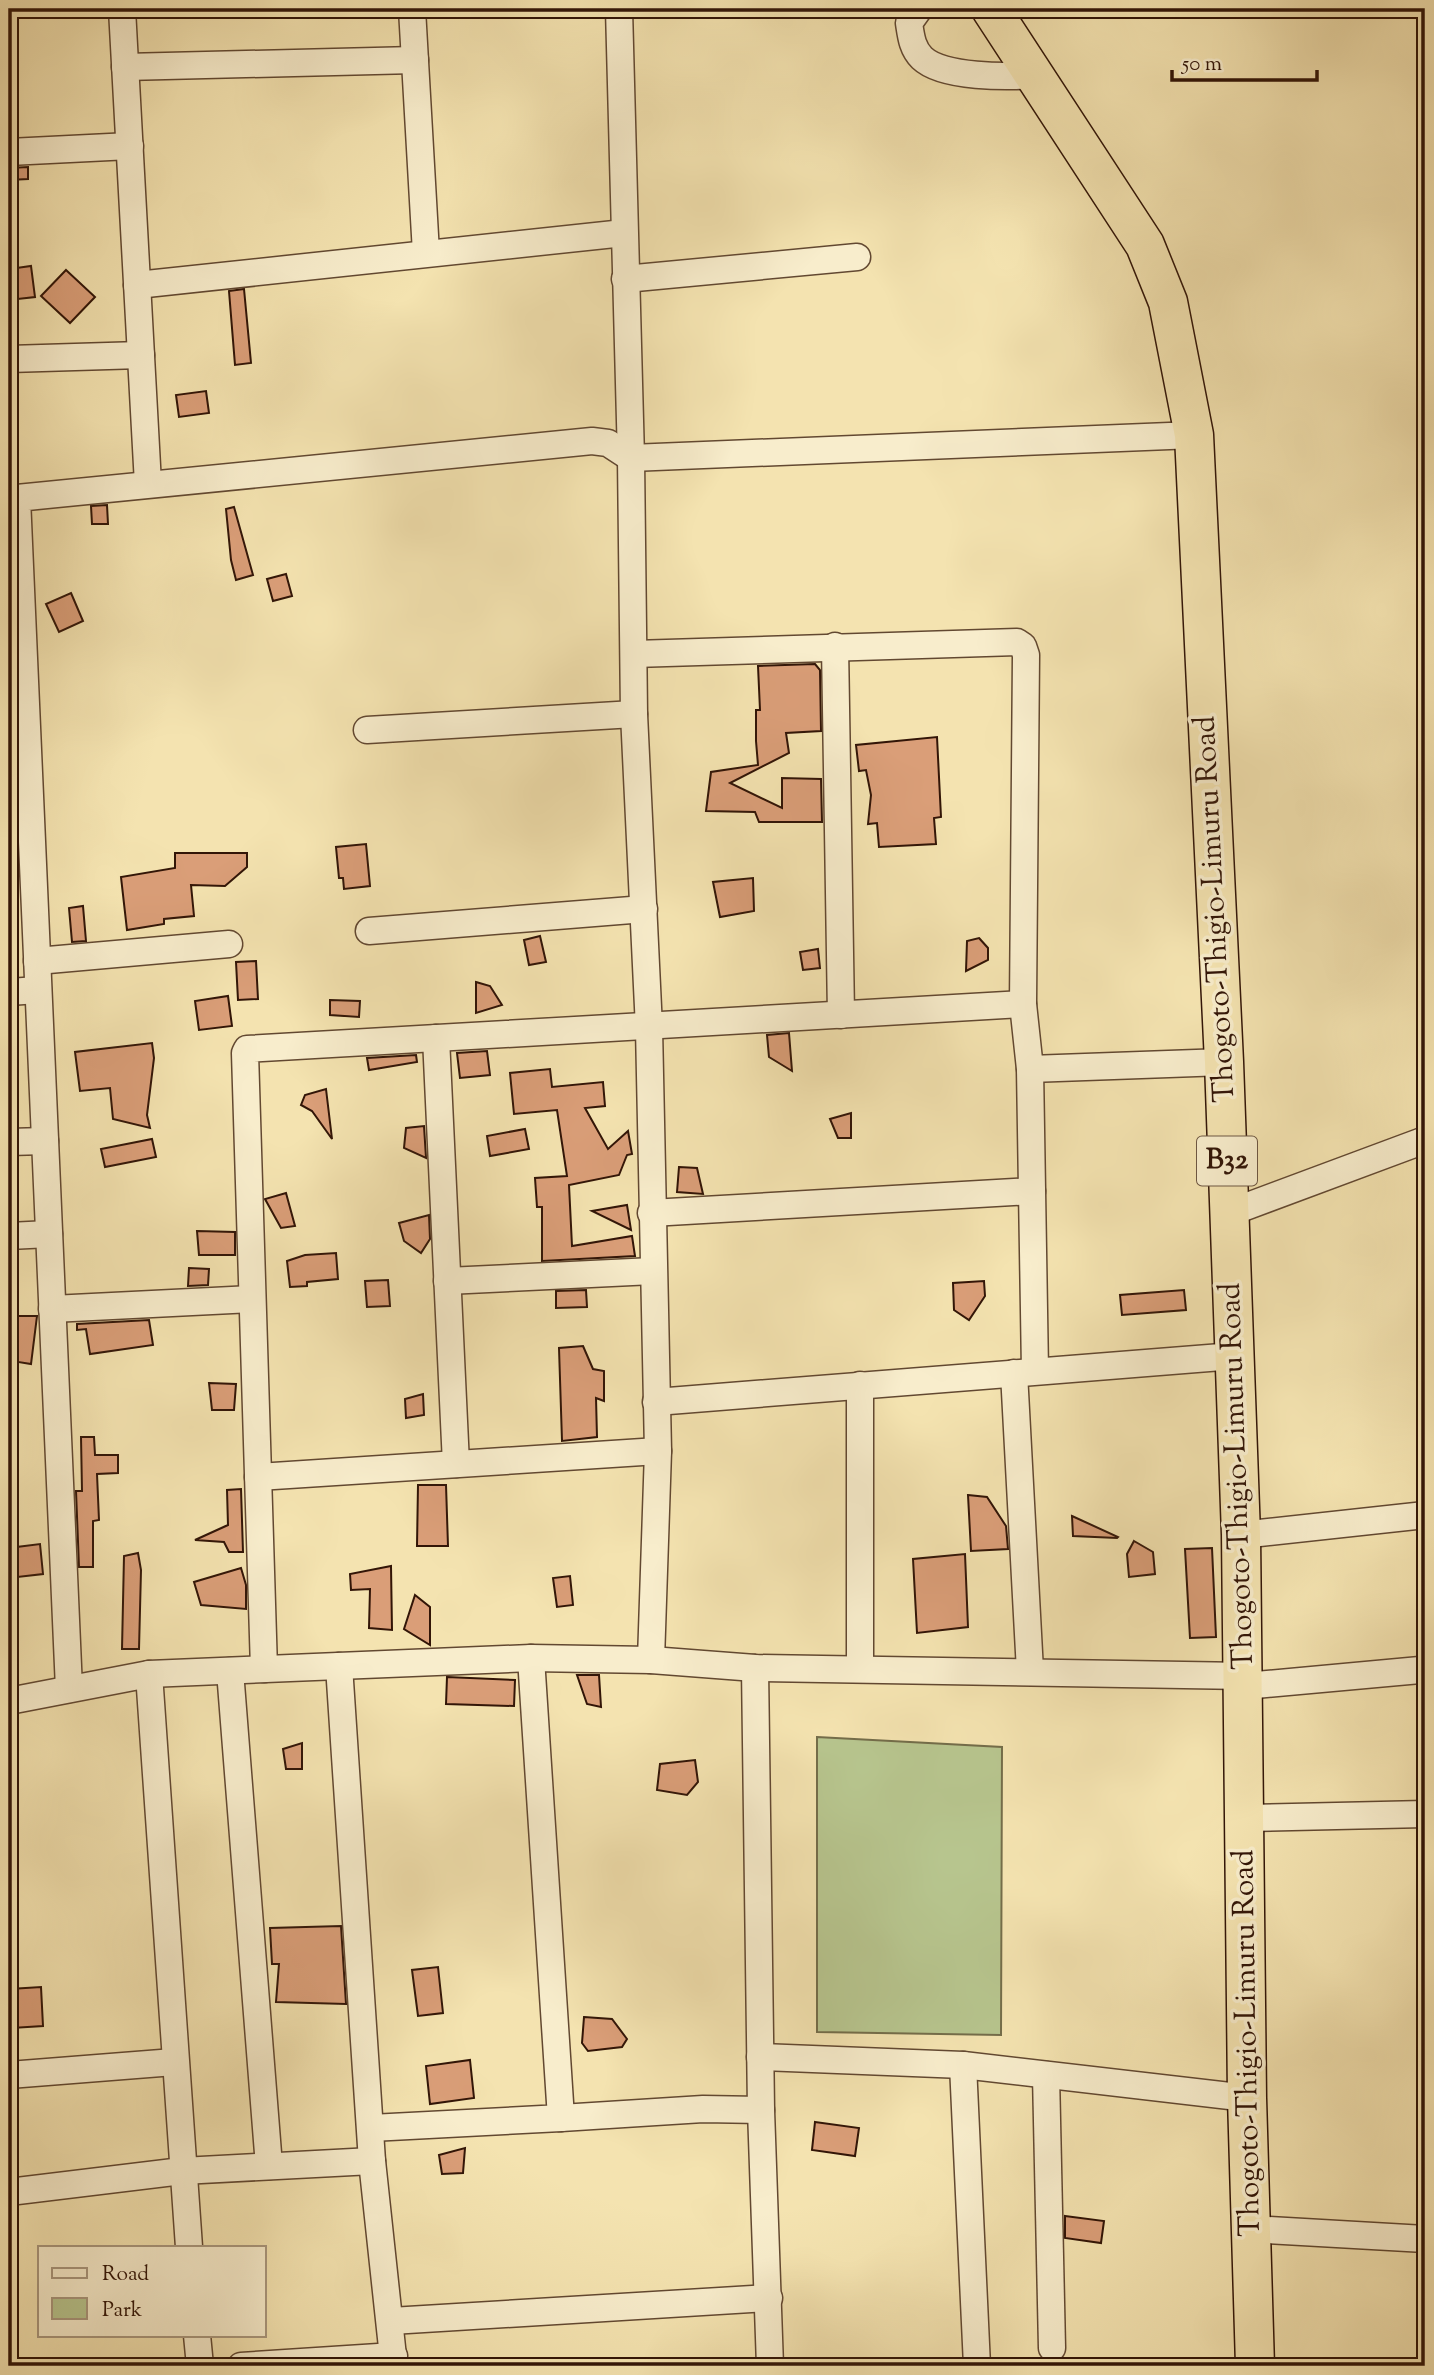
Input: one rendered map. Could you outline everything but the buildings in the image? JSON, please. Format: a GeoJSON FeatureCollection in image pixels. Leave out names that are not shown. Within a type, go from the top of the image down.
{"type":"FeatureCollection","features":[{"type":"Feature","properties":{"kind":"highway","name":"Thogoto-Thigio-Limuru Road"},"geometry":{"type":"LineString","coordinates":[[991,9],[1145,245],[1168,302],[1194,435],[1224,1062],[1241,1535],[1245,1681],[1247,2098],[1255,2366]]}},
{"type":"Feature","properties":{"kind":"street"},"geometry":{"type":"LineString","coordinates":[[122,9],[148,484]]}},
{"type":"Feature","properties":{"kind":"street"},"geometry":{"type":"LineString","coordinates":[[412,9],[426,253]]}},
{"type":"Feature","properties":{"kind":"street"},"geometry":{"type":"LineString","coordinates":[[620,9],[634,714],[649,1028],[658,1451],[651,1660]]}},
{"type":"Feature","properties":{"kind":"street"},"geometry":{"type":"LineString","coordinates":[[919,9],[909,23],[913,45],[923,59],[933,64],[994,78],[1035,75]]}},
{"type":"Feature","properties":{"kind":"street"},"geometry":{"type":"LineString","coordinates":[[125,67],[415,61]]}},
{"type":"Feature","properties":{"kind":"street"},"geometry":{"type":"LineString","coordinates":[[9,152],[130,146]]}},
{"type":"Feature","properties":{"kind":"street"},"geometry":{"type":"LineString","coordinates":[[137,285],[624,233]]}},
{"type":"Feature","properties":{"kind":"street"},"geometry":{"type":"LineString","coordinates":[[625,279],[857,257]]}},
{"type":"Feature","properties":{"kind":"street"},"geometry":{"type":"LineString","coordinates":[[9,359],[141,355]]}},
{"type":"Feature","properties":{"kind":"street"},"geometry":{"type":"LineString","coordinates":[[69,1689],[37,961],[18,751],[13,498],[592,441],[608,443],[631,458],[1194,435]]}},
{"type":"Feature","properties":{"kind":"street"},"geometry":{"type":"LineString","coordinates":[[634,654],[1017,642],[1023,646],[1026,668],[1023,1004],[1030,1069],[1032,1191],[1025,1372],[1030,1671]]}},
{"type":"Feature","properties":{"kind":"street"},"geometry":{"type":"LineString","coordinates":[[835,646],[841,1015]]}},
{"type":"Feature","properties":{"kind":"street"},"geometry":{"type":"LineString","coordinates":[[367,730],[634,714]]}},
{"type":"Feature","properties":{"kind":"street"},"geometry":{"type":"LineString","coordinates":[[369,931],[644,909]]}},
{"type":"Feature","properties":{"kind":"street"},"geometry":{"type":"LineString","coordinates":[[37,961],[229,944]]}},
{"type":"Feature","properties":{"kind":"street"},"geometry":{"type":"LineString","coordinates":[[9,992],[38,990]]}},
{"type":"Feature","properties":{"kind":"street"},"geometry":{"type":"LineString","coordinates":[[264,1669],[245,1053],[247,1049],[649,1028],[1023,1004]]}},
{"type":"Feature","properties":{"kind":"street"},"geometry":{"type":"LineString","coordinates":[[436,1038],[456,1464]]}},
{"type":"Feature","properties":{"kind":"street"},"geometry":{"type":"LineString","coordinates":[[1030,1069],[1224,1062]]}},
{"type":"Feature","properties":{"kind":"street"},"geometry":{"type":"LineString","coordinates":[[1229,1213],[1425,1140]]}},
{"type":"Feature","properties":{"kind":"street"},"geometry":{"type":"LineString","coordinates":[[9,1142],[45,1141]]}},
{"type":"Feature","properties":{"kind":"street"},"geometry":{"type":"LineString","coordinates":[[651,1213],[1032,1191]]}},
{"type":"Feature","properties":{"kind":"street"},"geometry":{"type":"LineString","coordinates":[[9,1236],[49,1234]]}},
{"type":"Feature","properties":{"kind":"street"},"geometry":{"type":"LineString","coordinates":[[447,1281],[653,1271]]}},
{"type":"Feature","properties":{"kind":"street"},"geometry":{"type":"LineString","coordinates":[[52,1309],[252,1299]]}},
{"type":"Feature","properties":{"kind":"street"},"geometry":{"type":"LineString","coordinates":[[656,1402],[1234,1356]]}},
{"type":"Feature","properties":{"kind":"street"},"geometry":{"type":"LineString","coordinates":[[860,1385],[860,1668]]}},
{"type":"Feature","properties":{"kind":"street"},"geometry":{"type":"LineString","coordinates":[[258,1477],[658,1451]]}},
{"type":"Feature","properties":{"kind":"street"},"geometry":{"type":"LineString","coordinates":[[1241,1535],[1425,1515]]}},
{"type":"Feature","properties":{"kind":"street"},"geometry":{"type":"LineString","coordinates":[[9,1701],[149,1674],[531,1658],[651,1660],[755,1668],[1030,1671],[1245,1681],[1420,1670]]}},
{"type":"Feature","properties":{"kind":"street"},"geometry":{"type":"LineString","coordinates":[[531,1658],[561,2118]]}},
{"type":"Feature","properties":{"kind":"street"},"geometry":{"type":"LineString","coordinates":[[242,2366],[394,2361],[372,2161],[339,1666]]}},
{"type":"Feature","properties":{"kind":"street"},"geometry":{"type":"LineString","coordinates":[[755,1668],[761,2110],[770,2366]]}},
{"type":"Feature","properties":{"kind":"street"},"geometry":{"type":"LineString","coordinates":[[230,1671],[270,2166]]}},
{"type":"Feature","properties":{"kind":"street"},"geometry":{"type":"LineString","coordinates":[[149,1674],[189,2246]]}},
{"type":"Feature","properties":{"kind":"street"},"geometry":{"type":"LineString","coordinates":[[1246,1818],[1425,1814]]}},
{"type":"Feature","properties":{"kind":"street"},"geometry":{"type":"LineString","coordinates":[[760,2057],[963,2065],[1247,2098]]}},
{"type":"Feature","properties":{"kind":"street"},"geometry":{"type":"LineString","coordinates":[[9,2075],[174,2062]]}},
{"type":"Feature","properties":{"kind":"street"},"geometry":{"type":"LineString","coordinates":[[963,2065],[977,2366]]}},
{"type":"Feature","properties":{"kind":"street"},"geometry":{"type":"LineString","coordinates":[[1046,2075],[1052,2348]]}},
{"type":"Feature","properties":{"kind":"street"},"geometry":{"type":"LineString","coordinates":[[371,2128],[703,2109],[761,2110]]}},
{"type":"Feature","properties":{"kind":"street"},"geometry":{"type":"LineString","coordinates":[[9,2192],[182,2171],[372,2161]]}},
{"type":"Feature","properties":{"kind":"street"},"geometry":{"type":"LineString","coordinates":[[1250,2229],[1425,2239]]}},
{"type":"Feature","properties":{"kind":"street"},"geometry":{"type":"LineString","coordinates":[[391,2322],[769,2298]]}},
{"type":"Feature","properties":{"kind":"street"},"geometry":{"type":"LineString","coordinates":[[197,2336],[200,2366]]}},
{"type":"Feature","properties":{"kind":"green space"},"geometry":{"type":"Polygon","coordinates":[[[817,1737],[1002,1747],[1001,2035],[817,2032],[817,1737]]]}}]}
